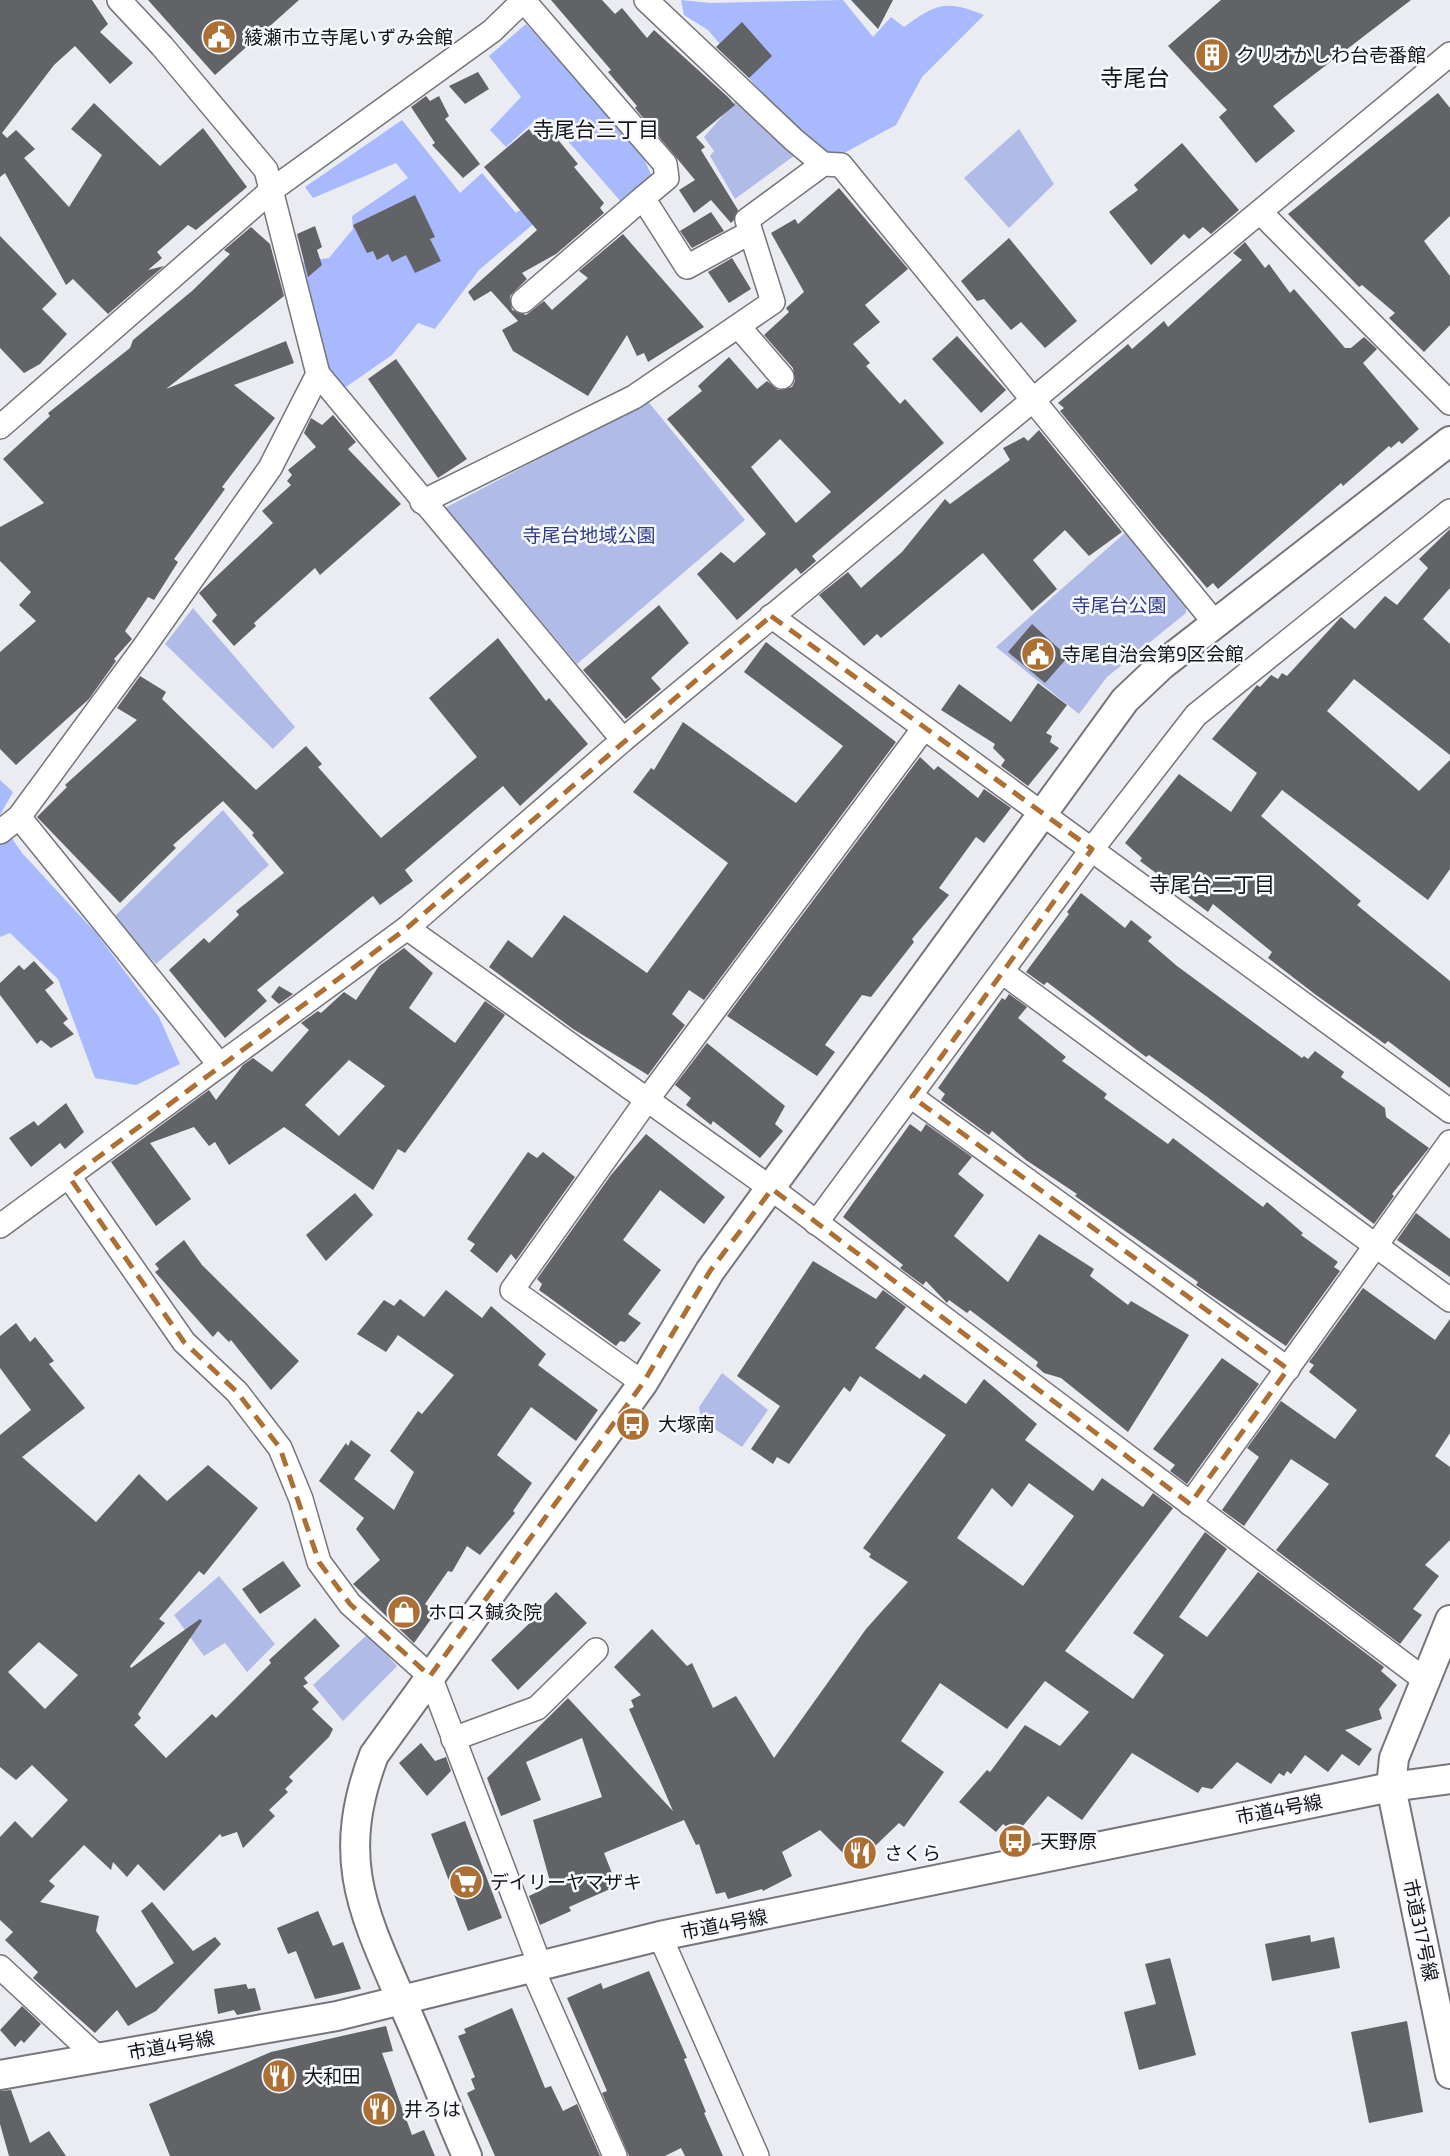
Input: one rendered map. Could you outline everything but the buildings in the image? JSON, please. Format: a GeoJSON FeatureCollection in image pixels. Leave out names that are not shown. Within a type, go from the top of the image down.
{"type":"FeatureCollection","features":[{"type":"Feature","properties":{"kind":"street"},"geometry":{"type":"LineString","coordinates":[[119,0],[163,46],[266,170],[318,374],[623,740]]}},
{"type":"Feature","properties":{"kind":"street"},"geometry":{"type":"LineString","coordinates":[[0,427],[272,189],[492,31],[524,0],[665,164],[667,178],[523,301]]}},
{"type":"Feature","properties":{"kind":"street"},"geometry":{"type":"LineString","coordinates":[[646,0],[823,164]]}},
{"type":"Feature","properties":{"kind":"street"},"geometry":{"type":"LineString","coordinates":[[0,1226],[407,928],[623,740],[1450,54]]}},
{"type":"Feature","properties":{"kind":"street"},"geometry":{"type":"LineString","coordinates":[[422,502],[634,397],[773,302],[747,220],[823,164],[841,165],[1215,623]]}},
{"type":"Feature","properties":{"kind":"street"},"geometry":{"type":"LineString","coordinates":[[643,198],[687,267],[749,233]]}},
{"type":"Feature","properties":{"kind":"street"},"geometry":{"type":"LineString","coordinates":[[1260,212],[1450,402]]}},
{"type":"Feature","properties":{"kind":"street"},"geometry":{"type":"LineString","coordinates":[[739,327],[782,377]]}},
{"type":"Feature","properties":{"kind":"street"},"geometry":{"type":"LineString","coordinates":[[0,832],[19,817],[144,647],[270,468],[318,374]]}},
{"type":"Feature","properties":{"kind":"street"},"geometry":{"type":"LineString","coordinates":[[467,2156],[365,1916],[355,1874],[354,1830],[363,1785],[374,1755],[643,1383],[710,1271],[1125,700],[1147,678],[1215,623],[1450,442]]}},
{"type":"Feature","properties":{"kind":"street"},"geometry":{"type":"LineString","coordinates":[[816,1223],[912,1097],[1092,849],[1196,715],[1450,511]]}},
{"type":"Feature","properties":{"kind":"street"},"geometry":{"type":"LineString","coordinates":[[771,616],[1450,1111]]}},
{"type":"Feature","properties":{"kind":"street"},"geometry":{"type":"LineString","coordinates":[[643,1383],[512,1290],[647,1100],[924,728]]}},
{"type":"Feature","properties":{"kind":"street"},"geometry":{"type":"LineString","coordinates":[[19,817],[219,1064]]}},
{"type":"Feature","properties":{"kind":"street"},"geometry":{"type":"LineString","coordinates":[[407,928],[772,1189],[1425,1680]]}},
{"type":"Feature","properties":{"kind":"street"},"geometry":{"type":"LineString","coordinates":[[1002,972],[1450,1300]]}},
{"type":"Feature","properties":{"kind":"street"},"geometry":{"type":"LineString","coordinates":[[912,1097],[1288,1369]]}},
{"type":"Feature","properties":{"kind":"street"},"geometry":{"type":"LineString","coordinates":[[1190,1504],[1450,1142]]}},
{"type":"Feature","properties":{"kind":"street"},"geometry":{"type":"LineString","coordinates":[[69,1178],[184,1342],[237,1392],[279,1448],[301,1499],[319,1562],[350,1604],[430,1676],[537,1969],[615,2156]]}},
{"type":"Feature","properties":{"kind":"street"},"geometry":{"type":"LineString","coordinates":[[1391,1787],[1394,1758],[1450,1620]]}},
{"type":"Feature","properties":{"kind":"street"},"geometry":{"type":"LineString","coordinates":[[453,1739],[537,1708],[596,1650]]}},
{"type":"Feature","properties":{"kind":"street","name":"市道4号線"},"geometry":{"type":"LineString","coordinates":[[0,2075],[337,2016],[537,1969],[660,1936],[1391,1787],[1450,1779]]}},
{"type":"Feature","properties":{"kind":"street","name":"市道317号線"},"geometry":{"type":"LineString","coordinates":[[1391,1787],[1450,2074]]}},
{"type":"Feature","properties":{"kind":"street"},"geometry":{"type":"LineString","coordinates":[[660,1936],[757,2156]]}},
{"type":"Feature","properties":{"kind":"street"},"geometry":{"type":"LineString","coordinates":[[0,1967],[97,2057]]}},
{"type":"Feature","properties":{"kind":"highlighted area"},"geometry":{"type":"Polygon","coordinates":[[[771,616],[1092,849],[912,1097],[1288,1369],[1190,1504],[772,1189],[710,1271],[643,1383],[430,1676],[350,1604],[319,1562],[280,1448],[237,1392],[184,1342],[70,1178],[407,928],[771,616]]]}},
{"type":"Feature","properties":{"kind":"green space"},"geometry":{"type":"Polygon","coordinates":[[[740,96],[798,153],[735,199],[710,156],[714,151],[704,137],[740,96]]]}},
{"type":"Feature","properties":{"kind":"green space"},"geometry":{"type":"Polygon","coordinates":[[[1019,129],[1054,184],[1009,228],[964,178],[1019,129]]]}},
{"type":"Feature","properties":{"kind":"green space","name":"寺尾台地域公園"},"geometry":{"type":"Polygon","coordinates":[[[646,399],[745,520],[577,664],[445,508],[640,406],[646,399]]]}},
{"type":"Feature","properties":{"kind":"green space","name":"寺尾台公園"},"geometry":{"type":"Polygon","coordinates":[[[1126,532],[1186,600],[1186,613],[1107,677],[1079,714],[996,647],[1126,532]]]}},
{"type":"Feature","properties":{"kind":"green space"},"geometry":{"type":"Polygon","coordinates":[[[193,608],[295,727],[273,749],[165,644],[193,608]]]}},
{"type":"Feature","properties":{"kind":"green space"},"geometry":{"type":"Polygon","coordinates":[[[223,810],[269,865],[156,964],[113,918],[223,810]]]}},
{"type":"Feature","properties":{"kind":"green space"},"geometry":{"type":"Polygon","coordinates":[[[722,1373],[768,1410],[742,1447],[701,1420],[699,1407],[722,1373]]]}},
{"type":"Feature","properties":{"kind":"green space"},"geometry":{"type":"Polygon","coordinates":[[[219,1576],[275,1644],[247,1672],[225,1643],[204,1656],[174,1615],[219,1576]]]}},
{"type":"Feature","properties":{"kind":"green space"},"geometry":{"type":"Polygon","coordinates":[[[368,1634],[397,1666],[343,1721],[313,1685],[368,1634]]]}},
{"type":"Feature","properties":{"kind":"shaded area"},"geometry":{"type":"Polygon","coordinates":[[[681,0],[711,3],[843,0],[873,37],[891,17],[904,27],[942,6],[960,7],[984,15],[922,77],[896,125],[833,159],[786,122],[708,30],[684,15],[681,0]]]}},
{"type":"Feature","properties":{"kind":"shaded area"},"geometry":{"type":"Polygon","coordinates":[[[526,24],[641,152],[653,179],[623,204],[553,124],[539,117],[506,147],[490,130],[521,97],[489,56],[526,24]]]}},
{"type":"Feature","properties":{"kind":"shaded area"},"geometry":{"type":"Polygon","coordinates":[[[402,120],[460,193],[482,173],[516,213],[532,201],[545,214],[479,270],[435,329],[418,323],[392,355],[340,391],[326,369],[301,262],[329,258],[353,229],[352,216],[408,178],[396,163],[313,198],[305,187],[402,120]]]}},
{"type":"Feature","properties":{"kind":"shaded area"},"geometry":{"type":"Polygon","coordinates":[[[0,780],[13,792],[0,815],[0,780]]]}},
{"type":"Feature","properties":{"kind":"shaded area"},"geometry":{"type":"Polygon","coordinates":[[[0,821],[22,853],[96,933],[159,1017],[180,1064],[136,1085],[95,1078],[58,979],[10,933],[0,937],[0,821]]]}},
{"type":"Feature","properties":{"kind":"place","name":"綾瀬市立寺尾いずみ会館"},"geometry":{"type":"Point","coordinates":[219,37]}},
{"type":"Feature","properties":{"kind":"place","name":"クリオかしわ台壱番館"},"geometry":{"type":"Point","coordinates":[1212,55]}},
{"type":"Feature","properties":{"kind":"place","name":"寺尾自治会第9区会館"},"geometry":{"type":"Point","coordinates":[1038,654]}},
{"type":"Feature","properties":{"kind":"place","name":"大塚南"},"geometry":{"type":"Point","coordinates":[633,1424]}},
{"type":"Feature","properties":{"kind":"place","name":"ホロス鍼灸院"},"geometry":{"type":"Point","coordinates":[404,1612]}},
{"type":"Feature","properties":{"kind":"place","name":"天野原"},"geometry":{"type":"Point","coordinates":[1015,1841]}},
{"type":"Feature","properties":{"kind":"place","name":"さくら"},"geometry":{"type":"Point","coordinates":[860,1853]}},
{"type":"Feature","properties":{"kind":"place","name":"デイリーヤマザキ"},"geometry":{"type":"Point","coordinates":[466,1882]}},
{"type":"Feature","properties":{"kind":"place","name":"大和田"},"geometry":{"type":"Point","coordinates":[279,2076]}},
{"type":"Feature","properties":{"kind":"place","name":"井ろは"},"geometry":{"type":"Point","coordinates":[379,2109]}},
{"type":"Feature","properties":{"kind":"district","name":"寺尾台"},"geometry":{"type":"Point","coordinates":[1135,78]}},
{"type":"Feature","properties":{"kind":"district","name":"寺尾台三丁目"},"geometry":{"type":"Point","coordinates":[596,130]}},
{"type":"Feature","properties":{"kind":"district","name":"寺尾台二丁目"},"geometry":{"type":"Point","coordinates":[1212,885]}}]}
